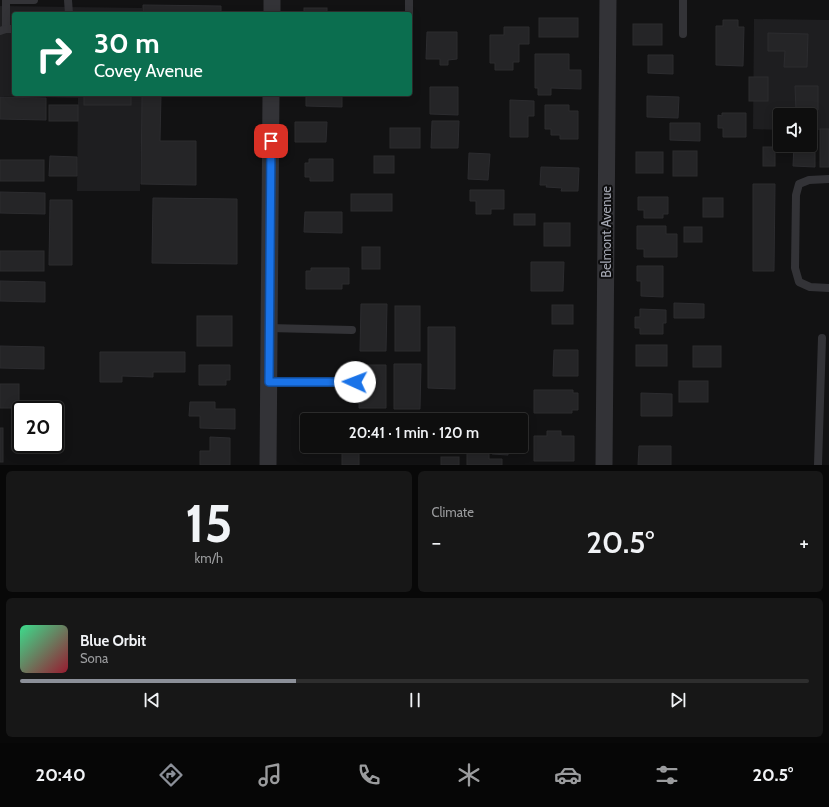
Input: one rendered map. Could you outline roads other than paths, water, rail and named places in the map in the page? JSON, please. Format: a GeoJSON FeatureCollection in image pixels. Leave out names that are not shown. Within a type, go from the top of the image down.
{"type":"FeatureCollection","features":[{"type":"Feature","properties":{"kind":"street"},"geometry":{"type":"LineString","coordinates":[[272,0],[272,12]]}},
{"type":"Feature","properties":{"kind":"street","name":"Belmont Avenue"},"geometry":{"type":"LineString","coordinates":[[604,465],[608,0]]}},
{"type":"Feature","properties":{"kind":"street"},"geometry":{"type":"LineString","coordinates":[[268,465],[271,96]]}},
{"type":"Feature","properties":{"kind":"lane"},"geometry":{"type":"LineString","coordinates":[[7,29],[6,0],[34,0]]}},
{"type":"Feature","properties":{"kind":"lane"},"geometry":{"type":"LineString","coordinates":[[68,0],[69,12]]}},
{"type":"Feature","properties":{"kind":"lane"},"geometry":{"type":"LineString","coordinates":[[409,0],[409,12]]}},
{"type":"Feature","properties":{"kind":"lane"},"geometry":{"type":"LineString","coordinates":[[683,0],[683,34]]}},
{"type":"Feature","properties":{"kind":"lane"},"geometry":{"type":"LineString","coordinates":[[829,179],[809,180],[799,184],[796,195],[795,268],[799,282],[810,287],[829,288]]}},
{"type":"Feature","properties":{"kind":"lane"},"geometry":{"type":"LineString","coordinates":[[269,328],[352,330]]}},
{"type":"Feature","properties":{"kind":"lane"},"geometry":{"type":"LineString","coordinates":[[818,465],[822,338]]}},
{"type":"Feature","properties":{"kind":"lane"},"geometry":{"type":"LineString","coordinates":[[269,382],[355,382]]}}]}
